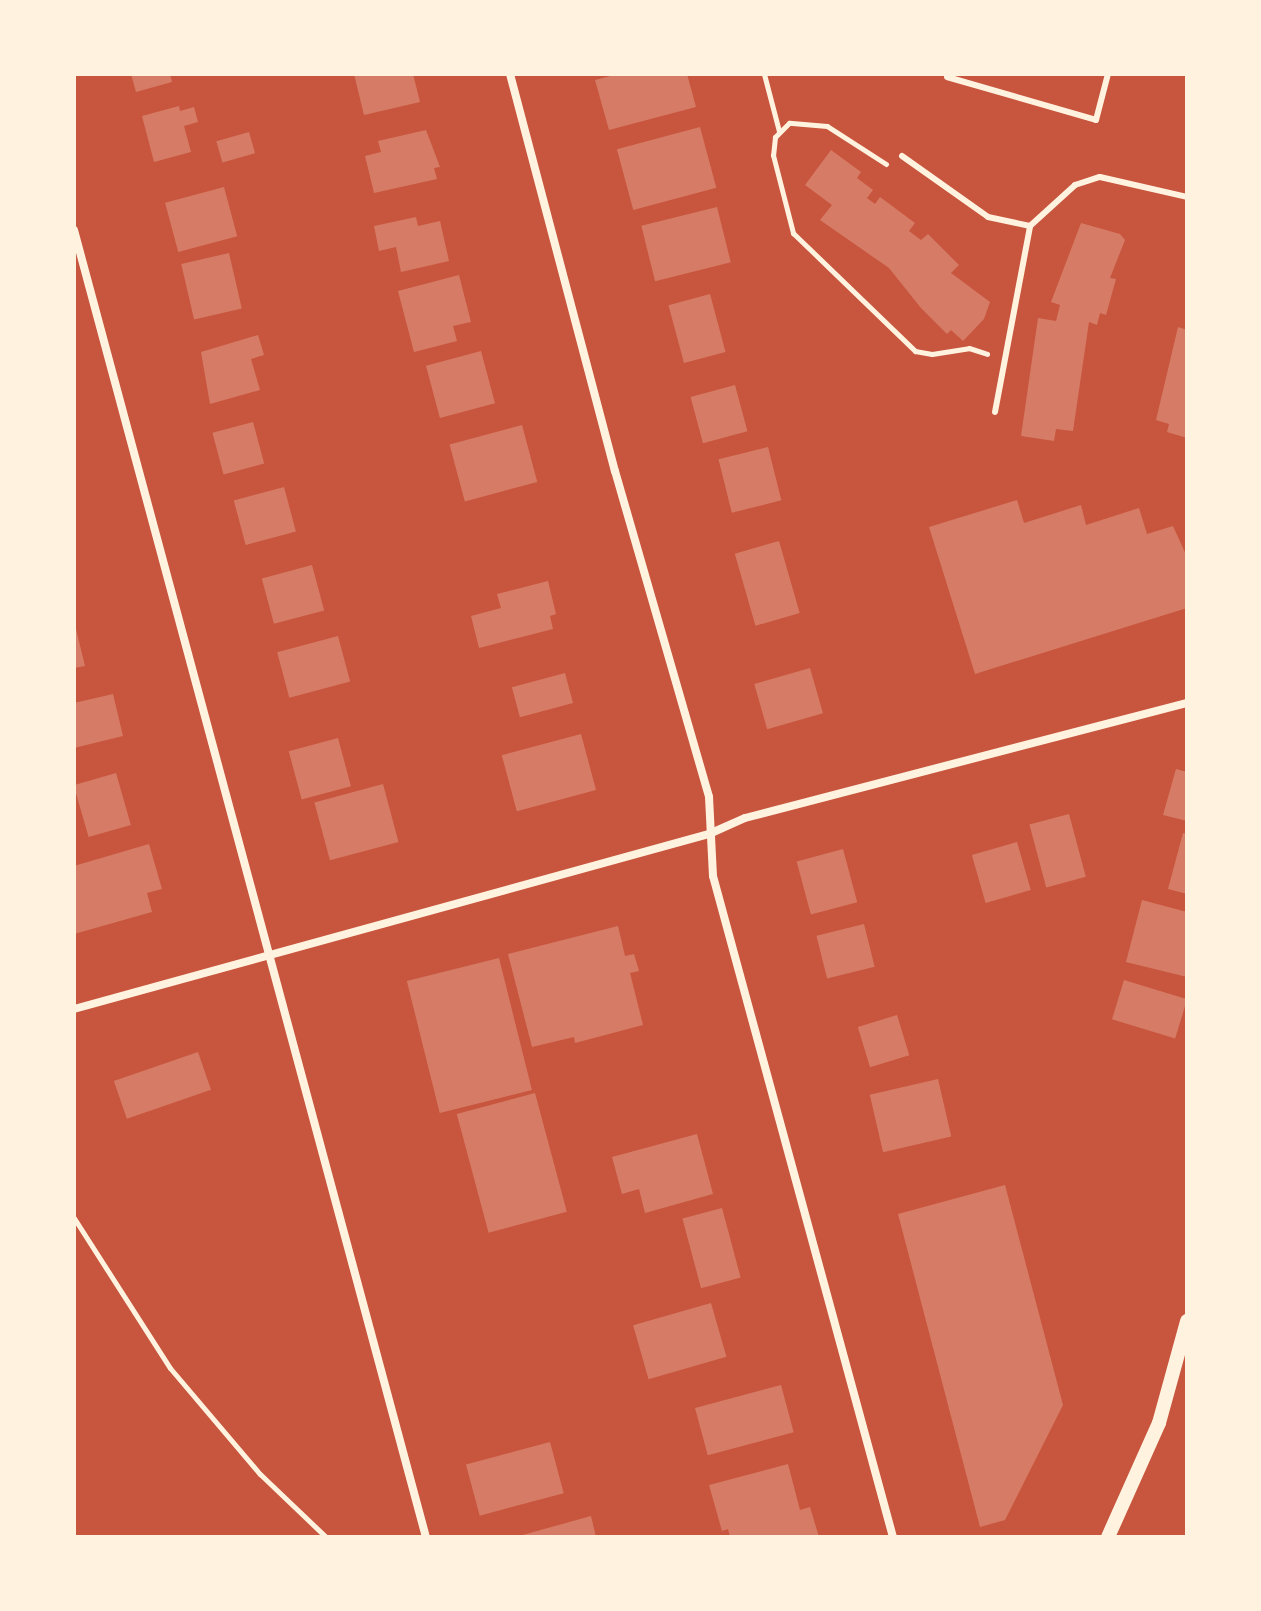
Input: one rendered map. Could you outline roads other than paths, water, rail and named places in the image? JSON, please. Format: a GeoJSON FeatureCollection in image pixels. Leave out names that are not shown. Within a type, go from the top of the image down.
{"type":"FeatureCollection","features":[{"type":"Feature","properties":{"kind":"street"},"geometry":{"type":"LineString","coordinates":[[510,74],[615,471],[709,797],[713,876],[893,1537]]}},
{"type":"Feature","properties":{"kind":"street"},"geometry":{"type":"LineString","coordinates":[[74,230],[266,955],[426,1537]]}},
{"type":"Feature","properties":{"kind":"street"},"geometry":{"type":"LineString","coordinates":[[74,1009],[709,834],[745,818],[1187,703]]}},
{"type":"Feature","properties":{"kind":"street"},"geometry":{"type":"LineString","coordinates":[[1108,1537],[1159,1423],[1187,1321]]}},
{"type":"Feature","properties":{"kind":"lane"},"geometry":{"type":"LineString","coordinates":[[947,77],[1096,120],[1108,74]]}},
{"type":"Feature","properties":{"kind":"lane"},"geometry":{"type":"LineString","coordinates":[[902,156],[988,217],[1030,226]]}},
{"type":"Feature","properties":{"kind":"lane"},"geometry":{"type":"LineString","coordinates":[[995,412],[1030,226],[1075,185],[1100,177],[1187,197]]}}]}
